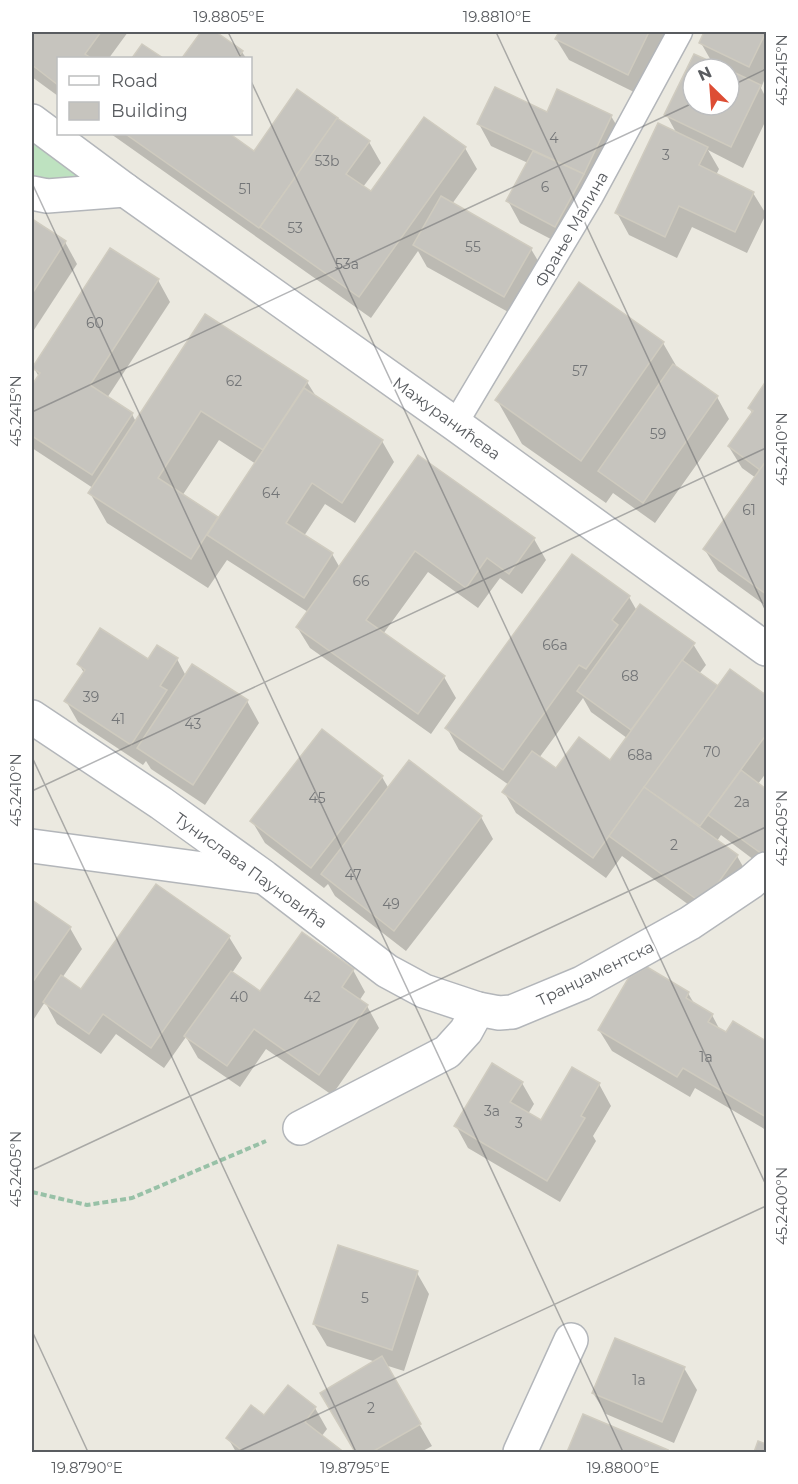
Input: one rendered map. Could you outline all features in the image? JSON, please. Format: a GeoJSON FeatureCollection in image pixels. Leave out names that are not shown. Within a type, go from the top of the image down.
{"type":"FeatureCollection","features":[{"type":"Feature","properties":{"kind":"street","name":"Мажуранићева"},"geometry":{"type":"LineString","coordinates":[[32,121],[766,649]]}},
{"type":"Feature","properties":{"kind":"street"},"geometry":{"type":"LineString","coordinates":[[32,193],[47,196],[125,190]]}},
{"type":"Feature","properties":{"kind":"street","name":"Тунислава Пауновића"},"geometry":{"type":"LineString","coordinates":[[32,717],[161,803],[264,877],[387,971],[424,991],[478,1009]]}},
{"type":"Feature","properties":{"kind":"street"},"geometry":{"type":"LineString","coordinates":[[32,846],[264,877]]}},
{"type":"Feature","properties":{"kind":"street","name":"Транџаментска"},"geometry":{"type":"LineString","coordinates":[[478,1009],[512,1012],[582,983],[706,913],[751,882],[766,868]]}},
{"type":"Feature","properties":{"kind":"street"},"geometry":{"type":"LineString","coordinates":[[300,1128],[447,1052],[466,1031],[478,1009]]}},
{"type":"Feature","properties":{"kind":"street"},"geometry":{"type":"LineString","coordinates":[[520,1452],[571,1340]]}},
{"type":"Feature","properties":{"kind":"lane","name":"Фрање Малина"},"geometry":{"type":"LineString","coordinates":[[455,424],[591,196],[680,32]]}},
{"type":"Feature","properties":{"kind":"path"},"geometry":{"type":"LineString","coordinates":[[32,1192],[87,1205],[132,1198],[300,1128]]}},
{"type":"Feature","properties":{"kind":"green space"},"geometry":{"type":"Polygon","coordinates":[[[32,130],[105,184],[32,185],[32,130]]]}},
{"type":"Feature","properties":{"kind":"building"},"geometry":{"type":"Polygon","coordinates":[[[32,32],[101,32],[85,54],[90,57],[57,57],[57,84],[32,65],[32,32]]]}},
{"type":"Feature","properties":{"kind":"building"},"geometry":{"type":"Polygon","coordinates":[[[201,32],[216,32],[243,51],[238,57],[183,57],[201,32]]]}},
{"type":"Feature","properties":{"kind":"building"},"geometry":{"type":"Polygon","coordinates":[[[559,32],[649,32],[628,75],[555,39],[559,32]]]}},
{"type":"Feature","properties":{"kind":"building"},"geometry":{"type":"Polygon","coordinates":[[[704,32],[766,32],[749,67],[741,63],[741,57],[728,57],[699,43],[704,32]]]}},
{"type":"Feature","properties":{"kind":"building"},"geometry":{"type":"Polygon","coordinates":[[[142,44],[162,57],[133,57],[142,44]]]}},
{"type":"Feature","properties":{"kind":"building"},"geometry":{"type":"Polygon","coordinates":[[[741,76],[761,85],[731,147],[664,115],[681,80],[681,117],[741,117],[741,76]]]}},
{"type":"Feature","properties":{"kind":"building"},"geometry":{"type":"Polygon","coordinates":[[[495,87],[547,112],[557,89],[612,115],[584,174],[477,124],[495,87]]]}},
{"type":"Feature","properties":{"kind":"building"},"geometry":{"type":"Polygon","coordinates":[[[297,89],[338,118],[259,228],[127,135],[231,135],[254,151],[297,89]]]}},
{"type":"Feature","properties":{"kind":"building"},"geometry":{"type":"Polygon","coordinates":[[[424,117],[466,147],[359,297],[260,227],[337,118],[370,141],[346,174],[371,191],[424,117]]]}},
{"type":"Feature","properties":{"kind":"building"},"geometry":{"type":"Polygon","coordinates":[[[658,123],[708,147],[699,165],[754,192],[735,232],[679,206],[665,237],[615,213],[658,123]]]}},
{"type":"Feature","properties":{"kind":"building"},"geometry":{"type":"Polygon","coordinates":[[[533,151],[584,174],[555,227],[506,201],[533,151]]]}},
{"type":"Feature","properties":{"kind":"building"},"geometry":{"type":"Polygon","coordinates":[[[441,196],[532,248],[504,297],[413,245],[441,196]]]}},
{"type":"Feature","properties":{"kind":"building"},"geometry":{"type":"Polygon","coordinates":[[[32,219],[66,241],[32,294],[32,219]]]}},
{"type":"Feature","properties":{"kind":"building"},"geometry":{"type":"Polygon","coordinates":[[[110,248],[159,279],[90,385],[133,413],[92,475],[32,436],[32,385],[40,373],[32,368],[110,248]]]}},
{"type":"Feature","properties":{"kind":"building"},"geometry":{"type":"Polygon","coordinates":[[[579,282],[664,342],[581,461],[495,400],[579,282]]]}},
{"type":"Feature","properties":{"kind":"building"},"geometry":{"type":"Polygon","coordinates":[[[205,314],[308,381],[263,450],[201,411],[158,478],[218,517],[191,559],[88,493],[205,314]]]}},
{"type":"Feature","properties":{"kind":"building"},"geometry":{"type":"Polygon","coordinates":[[[673,364],[718,396],[643,503],[598,471],[673,364]]]}},
{"type":"Feature","properties":{"kind":"building"},"geometry":{"type":"Polygon","coordinates":[[[766,381],[766,461],[760,470],[728,446],[753,411],[748,408],[766,381]]]}},
{"type":"Feature","properties":{"kind":"building"},"geometry":{"type":"Polygon","coordinates":[[[304,388],[383,440],[342,503],[312,483],[286,523],[333,553],[304,598],[207,535],[304,388]]]}},
{"type":"Feature","properties":{"kind":"building"},"geometry":{"type":"Polygon","coordinates":[[[418,455],[535,538],[509,574],[487,558],[466,588],[415,551],[366,620],[445,676],[418,714],[296,627],[418,455]]]}},
{"type":"Feature","properties":{"kind":"building"},"geometry":{"type":"Polygon","coordinates":[[[766,461],[766,594],[703,549],[766,461]]]}},
{"type":"Feature","properties":{"kind":"building"},"geometry":{"type":"Polygon","coordinates":[[[572,554],[630,596],[612,620],[618,625],[586,669],[579,665],[503,770],[445,728],[572,554]]]}},
{"type":"Feature","properties":{"kind":"building"},"geometry":{"type":"Polygon","coordinates":[[[640,604],[695,643],[631,730],[577,691],[640,604]]]}},
{"type":"Feature","properties":{"kind":"building"},"geometry":{"type":"Polygon","coordinates":[[[100,628],[148,659],[157,645],[178,658],[160,686],[167,690],[131,745],[64,701],[85,670],[77,664],[100,628]]]}},
{"type":"Feature","properties":{"kind":"building"},"geometry":{"type":"Polygon","coordinates":[[[682,660],[718,686],[593,858],[502,792],[532,751],[556,768],[579,737],[610,760],[682,660]]]}},
{"type":"Feature","properties":{"kind":"building"},"geometry":{"type":"Polygon","coordinates":[[[192,664],[248,700],[193,785],[137,748],[192,664]]]}},
{"type":"Feature","properties":{"kind":"building"},"geometry":{"type":"Polygon","coordinates":[[[730,669],[766,695],[766,735],[700,826],[644,787],[730,669]]]}},
{"type":"Feature","properties":{"kind":"building"},"geometry":{"type":"Polygon","coordinates":[[[322,729],[383,776],[311,868],[250,821],[322,729]]]}},
{"type":"Feature","properties":{"kind":"building"},"geometry":{"type":"Polygon","coordinates":[[[409,760],[482,816],[394,931],[321,874],[409,760]]]}},
{"type":"Feature","properties":{"kind":"building"},"geometry":{"type":"Polygon","coordinates":[[[741,770],[766,789],[766,848],[762,854],[708,815],[741,770]]]}},
{"type":"Feature","properties":{"kind":"building"},"geometry":{"type":"Polygon","coordinates":[[[644,787],[738,855],[703,904],[609,836],[644,787]]]}},
{"type":"Feature","properties":{"kind":"building"},"geometry":{"type":"Polygon","coordinates":[[[156,884],[230,936],[151,1048],[103,1014],[89,1034],[43,1002],[61,975],[81,989],[156,884]]]}},
{"type":"Feature","properties":{"kind":"building"},"geometry":{"type":"Polygon","coordinates":[[[32,900],[71,927],[32,983],[32,900]]]}},
{"type":"Feature","properties":{"kind":"building"},"geometry":{"type":"Polygon","coordinates":[[[302,932],[354,969],[342,987],[368,1005],[319,1075],[254,1029],[227,1066],[184,1036],[231,971],[260,991],[302,932]]]}},
{"type":"Feature","properties":{"kind":"building"},"geometry":{"type":"Polygon","coordinates":[[[647,967],[689,992],[686,998],[713,1014],[708,1022],[726,1032],[733,1021],[766,1041],[766,1117],[683,1068],[677,1077],[598,1030],[629,977],[647,967]]]}},
{"type":"Feature","properties":{"kind":"building"},"geometry":{"type":"Polygon","coordinates":[[[492,1063],[523,1082],[510,1102],[541,1120],[572,1067],[600,1083],[581,1116],[585,1118],[547,1181],[454,1126],[492,1063]]]}},
{"type":"Feature","properties":{"kind":"building"},"geometry":{"type":"Polygon","coordinates":[[[338,1245],[418,1271],[392,1350],[313,1324],[338,1245]]]}},
{"type":"Feature","properties":{"kind":"building"},"geometry":{"type":"Polygon","coordinates":[[[615,1338],[685,1367],[662,1422],[592,1393],[615,1338]]]}},
{"type":"Feature","properties":{"kind":"building"},"geometry":{"type":"Polygon","coordinates":[[[382,1356],[421,1424],[372,1452],[355,1452],[320,1393],[382,1356]]]}},
{"type":"Feature","properties":{"kind":"building"},"geometry":{"type":"Polygon","coordinates":[[[288,1385],[316,1407],[305,1422],[341,1450],[340,1452],[244,1452],[226,1438],[251,1405],[264,1415],[288,1385]]]}},
{"type":"Feature","properties":{"kind":"building"},"geometry":{"type":"Polygon","coordinates":[[[583,1414],[668,1450],[667,1452],[567,1452],[583,1414]]]}},
{"type":"Feature","properties":{"kind":"building"},"geometry":{"type":"Polygon","coordinates":[[[758,1441],[766,1444],[766,1452],[754,1452],[758,1441]]]}}]}
